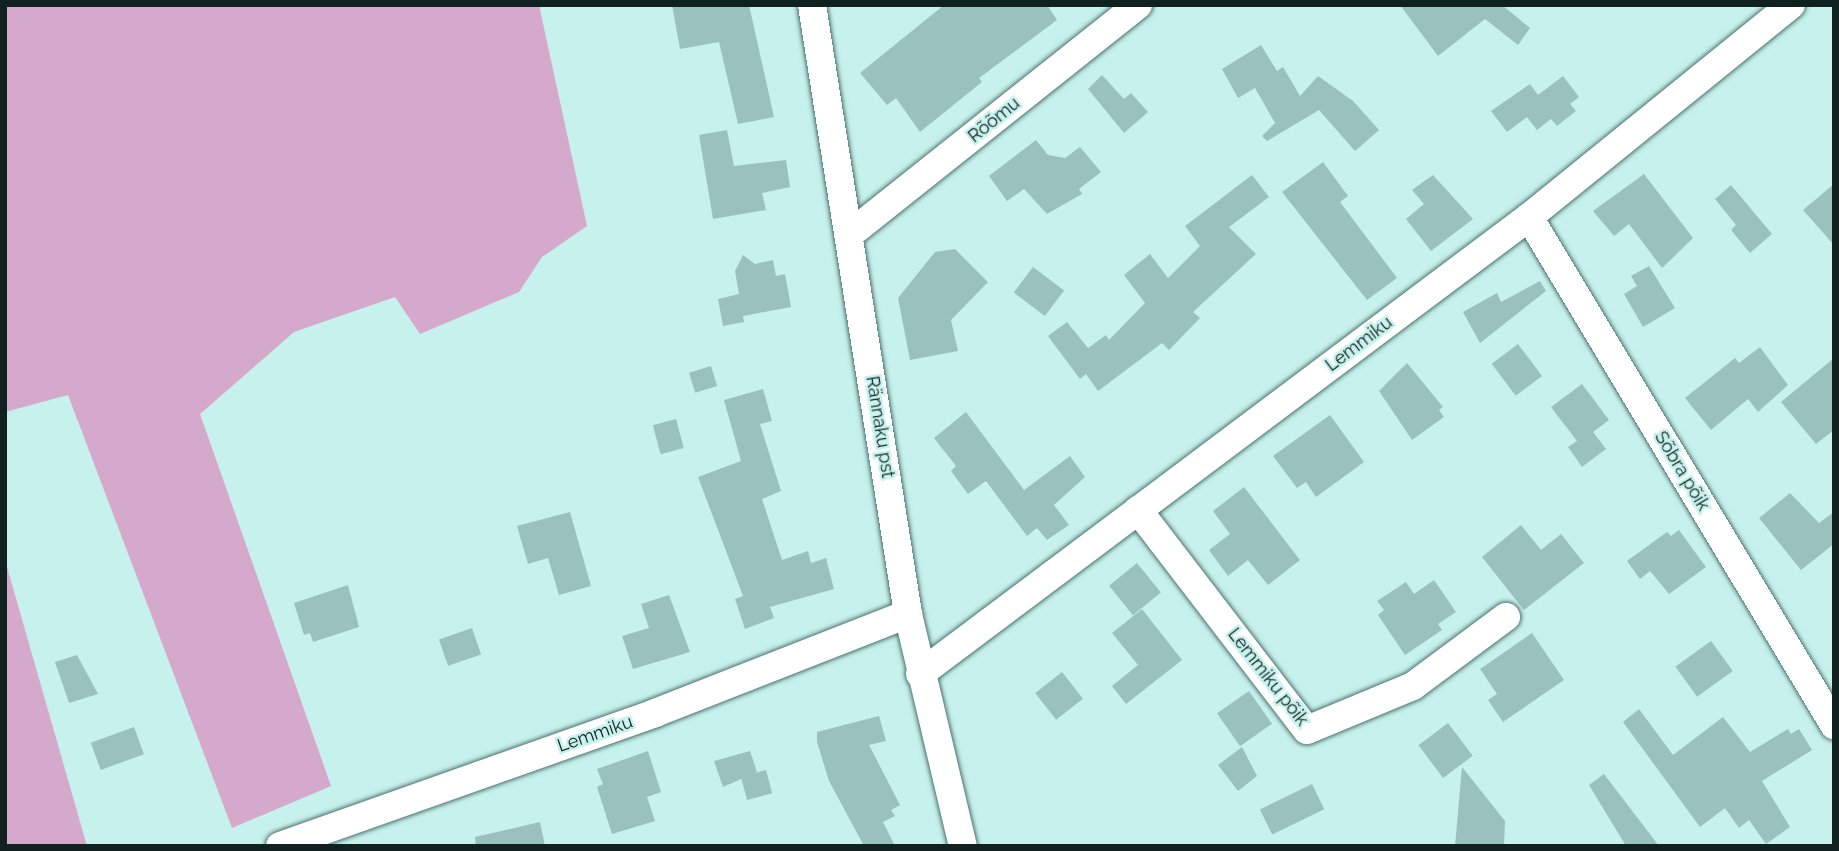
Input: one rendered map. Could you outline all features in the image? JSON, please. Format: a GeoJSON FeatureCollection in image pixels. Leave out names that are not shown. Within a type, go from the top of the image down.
{"type":"FeatureCollection","features":[{"type":"Feature","properties":{"kind":"street","name":"Rännaku pst"},"geometry":{"type":"LineString","coordinates":[[811,5],[850,234],[908,614],[920,674],[963,846]]}},
{"type":"Feature","properties":{"kind":"street","name":"Rõõmu"},"geometry":{"type":"LineString","coordinates":[[850,234],[1138,5]]}},
{"type":"Feature","properties":{"kind":"street","name":"Lemmiku"},"geometry":{"type":"LineString","coordinates":[[920,674],[1530,217],[1791,5]]}},
{"type":"Feature","properties":{"kind":"street","name":"Sõbra põik"},"geometry":{"type":"LineString","coordinates":[[1530,217],[1834,725]]}},
{"type":"Feature","properties":{"kind":"street","name":"Lemmiku põik"},"geometry":{"type":"LineString","coordinates":[[1138,510],[1307,730],[1413,686],[1506,617]]}},
{"type":"Feature","properties":{"kind":"street","name":"Lemmiku"},"geometry":{"type":"LineString","coordinates":[[280,846],[655,713],[908,614]]}},
{"type":"Feature","properties":{"kind":"shaded area"},"geometry":{"type":"Polygon","coordinates":[[[5,5],[539,5],[587,226],[542,257],[519,292],[420,334],[395,297],[294,332],[200,414],[331,786],[232,828],[68,395],[5,412],[5,5]]]}},
{"type":"Feature","properties":{"kind":"shaded area"},"geometry":{"type":"Polygon","coordinates":[[[5,560],[87,846],[5,846],[5,560]]]}},
{"type":"Feature","properties":{"kind":"building"},"geometry":{"type":"Polygon","coordinates":[[[672,5],[749,5],[774,117],[738,124],[719,42],[680,49],[672,5]]]}},
{"type":"Feature","properties":{"kind":"building"},"geometry":{"type":"Polygon","coordinates":[[[944,5],[1047,5],[1057,20],[979,78],[982,82],[920,132],[896,98],[887,105],[860,73],[944,5]]]}},
{"type":"Feature","properties":{"kind":"building"},"geometry":{"type":"Polygon","coordinates":[[[1400,5],[1502,5],[1530,28],[1518,45],[1485,19],[1438,56],[1400,5]]]}},
{"type":"Feature","properties":{"kind":"building"},"geometry":{"type":"Polygon","coordinates":[[[1261,45],[1277,71],[1283,67],[1300,96],[1318,76],[1353,101],[1379,130],[1355,151],[1319,110],[1267,141],[1262,136],[1275,123],[1255,88],[1238,98],[1222,69],[1261,45]]]}},
{"type":"Feature","properties":{"kind":"building"},"geometry":{"type":"Polygon","coordinates":[[[1102,75],[1124,99],[1131,93],[1148,112],[1124,133],[1088,89],[1102,75]]]}},
{"type":"Feature","properties":{"kind":"building"},"geometry":{"type":"Polygon","coordinates":[[[1563,76],[1579,97],[1570,104],[1576,111],[1557,126],[1551,119],[1537,130],[1527,117],[1507,132],[1491,111],[1530,84],[1538,95],[1563,76]]]}},
{"type":"Feature","properties":{"kind":"building"},"geometry":{"type":"Polygon","coordinates":[[[727,130],[734,166],[786,160],[790,187],[762,193],[766,210],[713,219],[699,135],[727,130]]]}},
{"type":"Feature","properties":{"kind":"building"},"geometry":{"type":"Polygon","coordinates":[[[1036,140],[1048,155],[1065,158],[1080,147],[1101,172],[1079,189],[1082,194],[1047,214],[1024,189],[1007,201],[989,176],[1036,140]]]}},
{"type":"Feature","properties":{"kind":"building"},"geometry":{"type":"Polygon","coordinates":[[[1323,162],[1348,196],[1340,202],[1397,278],[1367,300],[1282,192],[1323,162]]]}},
{"type":"Feature","properties":{"kind":"building"},"geometry":{"type":"Polygon","coordinates":[[[1644,174],[1693,238],[1662,268],[1629,224],[1614,236],[1593,211],[1644,174]]]}},
{"type":"Feature","properties":{"kind":"building"},"geometry":{"type":"Polygon","coordinates":[[[1252,175],[1269,197],[1229,227],[1256,254],[1193,312],[1200,318],[1169,350],[1162,343],[1098,391],[1086,374],[1080,379],[1048,336],[1067,322],[1088,348],[1106,335],[1109,340],[1145,303],[1124,275],[1150,254],[1168,278],[1200,246],[1185,226],[1252,175]]]}},
{"type":"Feature","properties":{"kind":"building"},"geometry":{"type":"Polygon","coordinates":[[[1433,175],[1473,219],[1431,251],[1406,219],[1424,204],[1412,190],[1433,175]]]}},
{"type":"Feature","properties":{"kind":"building"},"geometry":{"type":"Polygon","coordinates":[[[1834,184],[1834,245],[1803,210],[1834,184]]]}},
{"type":"Feature","properties":{"kind":"building"},"geometry":{"type":"Polygon","coordinates":[[[1731,185],[1772,234],[1750,253],[1731,230],[1736,225],[1715,199],[1731,185]]]}},
{"type":"Feature","properties":{"kind":"building"},"geometry":{"type":"Polygon","coordinates":[[[955,249],[988,282],[951,320],[958,351],[910,360],[898,298],[935,252],[955,249]]]}},
{"type":"Feature","properties":{"kind":"building"},"geometry":{"type":"Polygon","coordinates":[[[743,255],[755,264],[773,260],[776,276],[785,274],[791,307],[743,316],[744,322],[723,326],[718,299],[739,294],[735,271],[743,255]]]}},
{"type":"Feature","properties":{"kind":"building"},"geometry":{"type":"Polygon","coordinates":[[[1649,266],[1675,308],[1643,327],[1624,294],[1637,286],[1631,276],[1649,266]]]}},
{"type":"Feature","properties":{"kind":"building"},"geometry":{"type":"Polygon","coordinates":[[[1033,267],[1064,290],[1045,316],[1014,293],[1033,267]]]}},
{"type":"Feature","properties":{"kind":"building"},"geometry":{"type":"Polygon","coordinates":[[[1540,281],[1546,291],[1480,343],[1463,312],[1497,293],[1501,302],[1540,281]]]}},
{"type":"Feature","properties":{"kind":"building"},"geometry":{"type":"Polygon","coordinates":[[[1518,344],[1542,376],[1516,396],[1492,364],[1518,344]]]}},
{"type":"Feature","properties":{"kind":"building"},"geometry":{"type":"Polygon","coordinates":[[[1760,347],[1788,385],[1758,412],[1748,399],[1711,430],[1685,398],[1735,358],[1739,363],[1760,347]]]}},
{"type":"Feature","properties":{"kind":"building"},"geometry":{"type":"Polygon","coordinates":[[[1834,358],[1834,430],[1816,444],[1781,402],[1834,358]]]}},
{"type":"Feature","properties":{"kind":"building"},"geometry":{"type":"Polygon","coordinates":[[[1407,363],[1443,407],[1439,410],[1444,417],[1412,440],[1379,391],[1407,363]]]}},
{"type":"Feature","properties":{"kind":"building"},"geometry":{"type":"Polygon","coordinates":[[[711,366],[717,386],[695,393],[689,373],[711,366]]]}},
{"type":"Feature","properties":{"kind":"building"},"geometry":{"type":"Polygon","coordinates":[[[1582,384],[1609,420],[1593,432],[1606,449],[1582,467],[1568,447],[1577,441],[1551,407],[1582,384]]]}},
{"type":"Feature","properties":{"kind":"building"},"geometry":{"type":"Polygon","coordinates":[[[763,389],[772,421],[760,424],[781,491],[762,499],[782,560],[808,551],[811,563],[826,558],[834,589],[770,607],[774,618],[745,629],[735,599],[743,596],[698,477],[741,461],[724,400],[763,389]]]}},
{"type":"Feature","properties":{"kind":"building"},"geometry":{"type":"Polygon","coordinates":[[[966,412],[1024,490],[1070,456],[1085,477],[1054,505],[1069,525],[1047,540],[1037,528],[1027,536],[986,481],[968,494],[951,471],[956,466],[934,438],[966,412]]]}},
{"type":"Feature","properties":{"kind":"building"},"geometry":{"type":"Polygon","coordinates":[[[1330,415],[1364,462],[1316,497],[1306,482],[1297,488],[1273,456],[1330,415]]]}},
{"type":"Feature","properties":{"kind":"building"},"geometry":{"type":"Polygon","coordinates":[[[676,419],[684,448],[661,454],[653,425],[676,419]]]}},
{"type":"Feature","properties":{"kind":"building"},"geometry":{"type":"Polygon","coordinates":[[[1244,487],[1300,560],[1268,585],[1248,560],[1228,576],[1209,550],[1230,534],[1213,511],[1244,487]]]}},
{"type":"Feature","properties":{"kind":"building"},"geometry":{"type":"Polygon","coordinates":[[[1790,493],[1819,523],[1834,512],[1834,544],[1801,570],[1759,518],[1790,493]]]}},
{"type":"Feature","properties":{"kind":"building"},"geometry":{"type":"Polygon","coordinates":[[[570,512],[591,586],[559,595],[548,558],[528,564],[517,526],[570,512]]]}},
{"type":"Feature","properties":{"kind":"building"},"geometry":{"type":"Polygon","coordinates":[[[1521,525],[1541,550],[1561,534],[1584,563],[1524,610],[1482,557],[1521,525]]]}},
{"type":"Feature","properties":{"kind":"building"},"geometry":{"type":"Polygon","coordinates":[[[1679,530],[1706,567],[1669,594],[1650,571],[1640,579],[1627,561],[1667,532],[1671,536],[1679,530]]]}},
{"type":"Feature","properties":{"kind":"building"},"geometry":{"type":"Polygon","coordinates":[[[1137,563],[1161,593],[1133,615],[1109,586],[1137,563]]]}},
{"type":"Feature","properties":{"kind":"building"},"geometry":{"type":"Polygon","coordinates":[[[1434,580],[1456,612],[1438,624],[1442,630],[1405,655],[1378,615],[1384,610],[1377,601],[1406,582],[1414,594],[1434,580]]]}},
{"type":"Feature","properties":{"kind":"building"},"geometry":{"type":"Polygon","coordinates":[[[348,585],[359,627],[313,642],[310,633],[304,635],[294,603],[348,585]]]}},
{"type":"Feature","properties":{"kind":"building"},"geometry":{"type":"Polygon","coordinates":[[[669,595],[690,652],[633,669],[622,636],[649,628],[641,604],[669,595]]]}},
{"type":"Feature","properties":{"kind":"building"},"geometry":{"type":"Polygon","coordinates":[[[1142,609],[1182,660],[1126,704],[1112,686],[1138,665],[1112,633],[1142,609]]]}},
{"type":"Feature","properties":{"kind":"building"},"geometry":{"type":"Polygon","coordinates":[[[472,628],[481,654],[448,666],[439,639],[472,628]]]}},
{"type":"Feature","properties":{"kind":"building"},"geometry":{"type":"Polygon","coordinates":[[[1532,633],[1564,680],[1503,722],[1488,700],[1497,694],[1480,669],[1532,633]]]}},
{"type":"Feature","properties":{"kind":"building"},"geometry":{"type":"Polygon","coordinates":[[[1711,641],[1733,671],[1697,697],[1675,667],[1711,641]]]}},
{"type":"Feature","properties":{"kind":"building"},"geometry":{"type":"Polygon","coordinates":[[[77,655],[98,694],[69,703],[55,662],[77,655]]]}},
{"type":"Feature","properties":{"kind":"building"},"geometry":{"type":"Polygon","coordinates":[[[1062,672],[1083,699],[1056,720],[1035,693],[1062,672]]]}},
{"type":"Feature","properties":{"kind":"building"},"geometry":{"type":"Polygon","coordinates":[[[1249,691],[1272,724],[1240,746],[1217,713],[1249,691]]]}},
{"type":"Feature","properties":{"kind":"building"},"geometry":{"type":"Polygon","coordinates":[[[1639,709],[1673,755],[1723,717],[1750,752],[1788,729],[1791,734],[1799,729],[1812,750],[1762,781],[1790,827],[1766,844],[1749,820],[1739,828],[1725,808],[1700,827],[1623,722],[1639,709]]]}},
{"type":"Feature","properties":{"kind":"building"},"geometry":{"type":"Polygon","coordinates":[[[879,716],[886,741],[869,745],[900,805],[891,810],[895,816],[883,822],[895,846],[864,846],[829,781],[817,742],[817,732],[879,716]]]}},
{"type":"Feature","properties":{"kind":"building"},"geometry":{"type":"Polygon","coordinates":[[[1448,723],[1473,756],[1443,778],[1418,745],[1448,723]]]}},
{"type":"Feature","properties":{"kind":"building"},"geometry":{"type":"Polygon","coordinates":[[[134,727],[144,754],[101,770],[91,743],[134,727]]]}},
{"type":"Feature","properties":{"kind":"building"},"geometry":{"type":"Polygon","coordinates":[[[1242,747],[1257,776],[1238,791],[1218,765],[1242,747]]]}},
{"type":"Feature","properties":{"kind":"building"},"geometry":{"type":"Polygon","coordinates":[[[648,751],[661,792],[647,797],[655,821],[612,834],[597,787],[603,784],[597,769],[648,751]]]}},
{"type":"Feature","properties":{"kind":"building"},"geometry":{"type":"Polygon","coordinates":[[[750,751],[757,772],[723,787],[714,761],[750,751]]]}},
{"type":"Feature","properties":{"kind":"building"},"geometry":{"type":"Polygon","coordinates":[[[1462,767],[1505,821],[1504,846],[1455,846],[1462,767]]]}},
{"type":"Feature","properties":{"kind":"building"},"geometry":{"type":"Polygon","coordinates":[[[766,770],[772,793],[747,800],[741,777],[766,770]]]}},
{"type":"Feature","properties":{"kind":"building"},"geometry":{"type":"Polygon","coordinates":[[[1604,774],[1659,846],[1626,846],[1589,785],[1604,774]]]}},
{"type":"Feature","properties":{"kind":"building"},"geometry":{"type":"Polygon","coordinates":[[[1312,784],[1324,809],[1272,835],[1260,809],[1312,784]]]}},
{"type":"Feature","properties":{"kind":"building"},"geometry":{"type":"Polygon","coordinates":[[[540,822],[545,846],[476,846],[475,837],[540,822]]]}}]}
